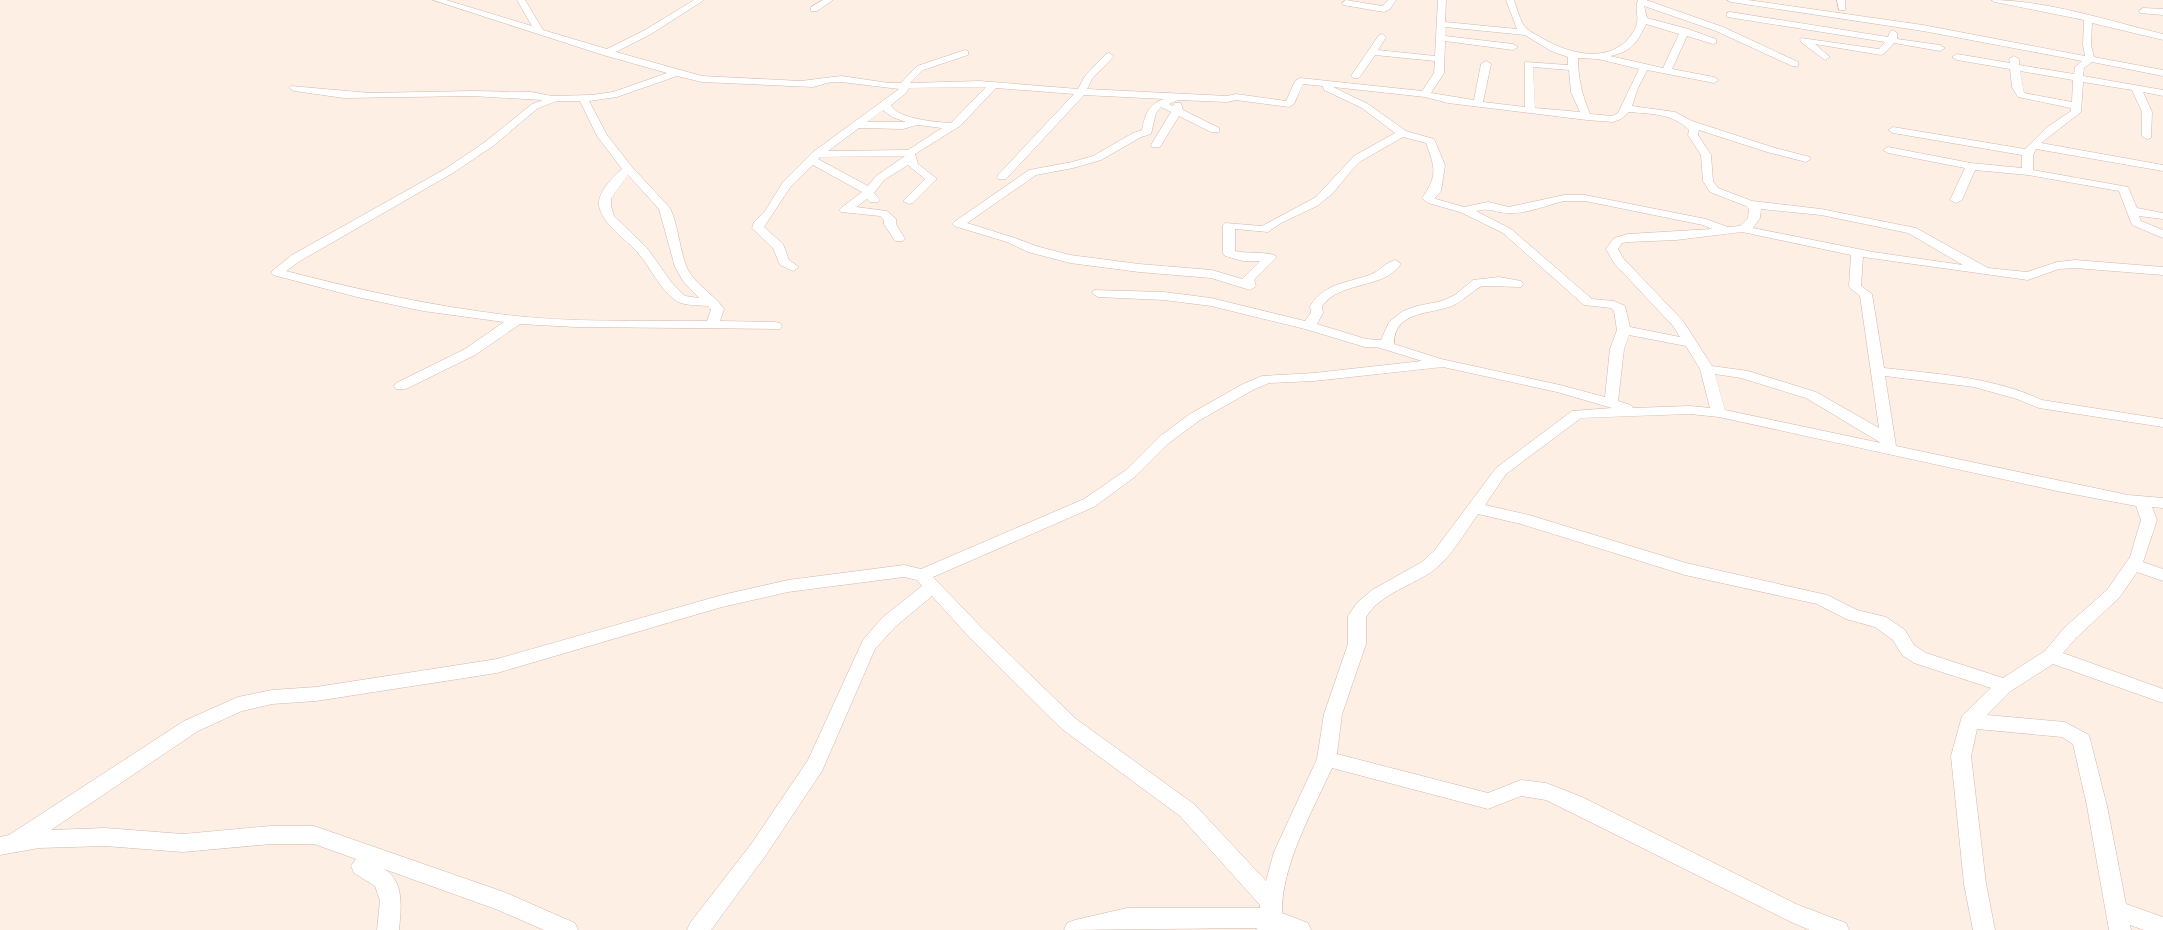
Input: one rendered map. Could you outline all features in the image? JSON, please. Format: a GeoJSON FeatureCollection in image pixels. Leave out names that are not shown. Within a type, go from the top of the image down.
{"type":"FeatureCollection","features":[{"type":"Feature","properties":{"kind":"street"},"geometry":{"type":"LineString","coordinates":[[437,0],[539,30],[606,53],[702,79],[801,84],[813,84],[830,79],[841,79],[889,86],[994,85],[1081,92],[1184,97],[1236,97],[1289,104],[1300,81],[1425,94],[1478,104],[1613,119],[1618,117],[1626,109],[1644,67]]}},
{"type":"Feature","properties":{"kind":"street"},"geometry":{"type":"LineString","coordinates":[[521,0],[539,30]]}},
{"type":"Feature","properties":{"kind":"street"},"geometry":{"type":"LineString","coordinates":[[606,53],[648,32],[700,0]]}},
{"type":"Feature","properties":{"kind":"street"},"geometry":{"type":"LineString","coordinates":[[814,9],[830,0]]}},
{"type":"Feature","properties":{"kind":"street"},"geometry":{"type":"LineString","coordinates":[[1346,3],[1384,9],[1392,0]]}},
{"type":"Feature","properties":{"kind":"street"},"geometry":{"type":"LineString","coordinates":[[1425,94],[1438,73],[1442,0]]}},
{"type":"Feature","properties":{"kind":"street"},"geometry":{"type":"LineString","coordinates":[[1510,0],[1519,25],[1526,32],[1554,49],[1573,55],[1598,56],[1666,72],[1714,80]]}},
{"type":"Feature","properties":{"kind":"street"},"geometry":{"type":"LineString","coordinates":[[1731,0],[1895,25],[2163,73]]}},
{"type":"Feature","properties":{"kind":"street"},"geometry":{"type":"LineString","coordinates":[[1995,0],[2051,10],[2163,37]]}},
{"type":"Feature","properties":{"kind":"street"},"geometry":{"type":"LineString","coordinates":[[2051,10],[2060,0]]}},
{"type":"Feature","properties":{"kind":"street"},"geometry":{"type":"LineString","coordinates":[[1598,56],[1622,51],[1636,35],[1643,20],[1641,1],[1712,24],[1754,42],[1795,64]]}},
{"type":"Feature","properties":{"kind":"street"},"geometry":{"type":"LineString","coordinates":[[1802,10],[1801,25],[1804,40],[1825,58]]}},
{"type":"Feature","properties":{"kind":"street"},"geometry":{"type":"LineString","coordinates":[[2143,11],[2163,12]]}},
{"type":"Feature","properties":{"kind":"street"},"geometry":{"type":"LineString","coordinates":[[1730,15],[1940,48]]}},
{"type":"Feature","properties":{"kind":"street"},"geometry":{"type":"LineString","coordinates":[[2088,19],[2087,45],[2090,59]]}},
{"type":"Feature","properties":{"kind":"street"},"geometry":{"type":"LineString","coordinates":[[1643,20],[1685,31],[1713,41]]}},
{"type":"Feature","properties":{"kind":"street"},"geometry":{"type":"LineString","coordinates":[[1441,24],[1526,32]]}},
{"type":"Feature","properties":{"kind":"street"},"geometry":{"type":"LineString","coordinates":[[1804,40],[1881,52],[1892,40],[1895,25]]}},
{"type":"Feature","properties":{"kind":"street"},"geometry":{"type":"LineString","coordinates":[[1666,72],[1685,31]]}},
{"type":"Feature","properties":{"kind":"street"},"geometry":{"type":"LineString","coordinates":[[1356,76],[1382,37]]}},
{"type":"Feature","properties":{"kind":"street"},"geometry":{"type":"LineString","coordinates":[[1440,38],[1513,47]]}},
{"type":"Feature","properties":{"kind":"street"},"geometry":{"type":"LineString","coordinates":[[2015,46],[2012,52],[2016,68],[2015,79],[2020,95],[2076,106]]}},
{"type":"Feature","properties":{"kind":"street"},"geometry":{"type":"LineString","coordinates":[[1372,52],[1439,59]]}},
{"type":"Feature","properties":{"kind":"street"},"geometry":{"type":"LineString","coordinates":[[793,268],[784,262],[779,247],[758,228],[760,222],[769,213],[787,184],[814,157],[903,91],[906,86],[906,81],[920,68],[966,53]]}},
{"type":"Feature","properties":{"kind":"street"},"geometry":{"type":"LineString","coordinates":[[1573,55],[1576,92],[1587,117]]}},
{"type":"Feature","properties":{"kind":"street"},"geometry":{"type":"LineString","coordinates":[[1002,177],[1081,92],[1088,78],[1110,56]]}},
{"type":"Feature","properties":{"kind":"street"},"geometry":{"type":"LineString","coordinates":[[1957,56],[2016,68],[2163,93]]}},
{"type":"Feature","properties":{"kind":"street"},"geometry":{"type":"LineString","coordinates":[[2028,172],[2031,149],[2061,121],[2076,112],[2076,89],[2080,67],[2090,59]]}},
{"type":"Feature","properties":{"kind":"street"},"geometry":{"type":"LineString","coordinates":[[1478,104],[1486,64]]}},
{"type":"Feature","properties":{"kind":"street"},"geometry":{"type":"LineString","coordinates":[[1530,110],[1528,64],[1573,68]]}},
{"type":"Feature","properties":{"kind":"street"},"geometry":{"type":"LineString","coordinates":[[294,88],[321,94],[356,97],[484,94],[534,96],[551,99],[583,98],[629,91],[676,73]]}},
{"type":"Feature","properties":{"kind":"street"},"geometry":{"type":"LineString","coordinates":[[1308,82],[1326,87],[1365,106],[1402,133],[1430,141],[1434,147],[1440,165],[1435,191],[1428,198],[1432,201],[1464,210],[1507,231],[1588,302],[1614,306],[1623,312],[1624,330],[1617,349],[1611,403]]}},
{"type":"Feature","properties":{"kind":"street"},"geometry":{"type":"LineString","coordinates":[[899,239],[890,224],[890,218],[883,213],[845,210],[868,193],[880,178],[952,126],[994,85]]}},
{"type":"Feature","properties":{"kind":"street"},"geometry":{"type":"LineString","coordinates":[[2136,88],[2147,112],[2147,136]]}},
{"type":"Feature","properties":{"kind":"street"},"geometry":{"type":"LineString","coordinates":[[1184,97],[1160,103],[1153,108],[1148,118],[1147,132],[1137,135],[1097,158],[1029,174],[958,224],[1010,240],[1032,249],[1070,259],[1139,268],[1212,274],[1250,286],[1248,279],[1271,257],[1243,257],[1229,253],[1229,225],[1264,230],[1273,223],[1320,199],[1332,190],[1338,179],[1359,157],[1402,133]]}},
{"type":"Feature","properties":{"kind":"street"},"geometry":{"type":"LineString","coordinates":[[1178,113],[1177,106],[1184,97]]}},
{"type":"Feature","properties":{"kind":"street"},"geometry":{"type":"LineString","coordinates":[[583,98],[602,136],[628,169],[664,208],[668,216],[681,268],[687,278],[718,309],[712,324]]}},
{"type":"Feature","properties":{"kind":"street"},"geometry":{"type":"LineString","coordinates":[[551,99],[535,106],[489,144],[449,171],[296,258],[277,272],[357,293],[423,306],[518,319],[575,323],[775,326]]}},
{"type":"Feature","properties":{"kind":"street"},"geometry":{"type":"LineString","coordinates":[[1160,103],[1216,130]]}},
{"type":"Feature","properties":{"kind":"street"},"geometry":{"type":"LineString","coordinates":[[885,104],[890,112],[931,125],[952,126]]}},
{"type":"Feature","properties":{"kind":"street"},"geometry":{"type":"LineString","coordinates":[[1626,109],[1674,114],[1688,123],[1771,150],[1806,159]]}},
{"type":"Feature","properties":{"kind":"street"},"geometry":{"type":"LineString","coordinates":[[1156,145],[1174,115],[1178,113]]}},
{"type":"Feature","properties":{"kind":"street"},"geometry":{"type":"LineString","coordinates":[[840,123],[903,126],[918,121]]}},
{"type":"Feature","properties":{"kind":"street"},"geometry":{"type":"LineString","coordinates":[[1688,123],[1694,130],[1692,136],[1706,155],[1708,181],[1714,190],[1750,204],[1821,212],[1912,230],[1985,271]]}},
{"type":"Feature","properties":{"kind":"street"},"geometry":{"type":"LineString","coordinates":[[1893,130],[2163,168]]}},
{"type":"Feature","properties":{"kind":"street"},"geometry":{"type":"LineString","coordinates":[[1888,150],[1971,166],[2028,172],[2124,189],[2136,223],[2163,234]]}},
{"type":"Feature","properties":{"kind":"street"},"geometry":{"type":"LineString","coordinates":[[814,157],[910,156]]}},
{"type":"Feature","properties":{"kind":"street"},"geometry":{"type":"LineString","coordinates":[[909,201],[932,179],[915,168],[910,156]]}},
{"type":"Feature","properties":{"kind":"street"},"geometry":{"type":"LineString","coordinates":[[814,157],[863,187],[874,203]]}},
{"type":"Feature","properties":{"kind":"street"},"geometry":{"type":"LineString","coordinates":[[1956,200],[1971,166]]}},
{"type":"Feature","properties":{"kind":"street"},"geometry":{"type":"LineString","coordinates":[[628,169],[618,178],[604,198],[609,217],[642,251],[668,286],[681,299],[713,303]]}},
{"type":"Feature","properties":{"kind":"street"},"geometry":{"type":"LineString","coordinates":[[1464,210],[1488,205],[1509,210],[1564,198],[1585,198],[1706,222],[1728,231]]}},
{"type":"Feature","properties":{"kind":"street"},"geometry":{"type":"LineString","coordinates":[[1719,413],[1707,369],[1678,324],[1618,260],[1612,249],[1618,240],[1628,238],[1742,229],[1750,226],[1755,218],[1755,208],[1750,204]]}},
{"type":"Feature","properties":{"kind":"street"},"geometry":{"type":"LineString","coordinates":[[2131,211],[2163,216]]}},
{"type":"Feature","properties":{"kind":"street"},"geometry":{"type":"LineString","coordinates":[[1742,229],[1857,253],[2016,276],[2028,276],[2057,266],[2075,264],[2163,272]]}},
{"type":"Feature","properties":{"kind":"street"},"geometry":{"type":"LineString","coordinates":[[1857,253],[1855,287],[1866,294],[1888,444]]}},
{"type":"Feature","properties":{"kind":"street"},"geometry":{"type":"LineString","coordinates":[[1309,326],[1317,313],[1316,306],[1324,295],[1350,284],[1379,275],[1394,264]]}},
{"type":"Feature","properties":{"kind":"street"},"geometry":{"type":"LineString","coordinates":[[1387,346],[1387,335],[1391,329],[1410,312],[1420,308],[1436,308],[1448,303],[1460,297],[1476,283],[1493,280],[1517,284]]}},
{"type":"Feature","properties":{"kind":"street"},"geometry":{"type":"LineString","coordinates":[[1098,293],[1164,296],[1211,302],[1309,326],[1365,343],[1371,342],[1387,346],[1443,363],[1560,389],[1639,411]]}},
{"type":"Feature","properties":{"kind":"street"},"geometry":{"type":"LineString","coordinates":[[401,386],[470,352],[518,319]]}},
{"type":"Feature","properties":{"kind":"street"},"geometry":{"type":"LineString","coordinates":[[1624,330],[1690,344]]}},
{"type":"Feature","properties":{"kind":"street"},"geometry":{"type":"LineString","coordinates":[[698,930],[759,850],[815,765],[869,645],[928,580],[1089,503],[1130,473],[1170,436],[1195,418],[1248,387],[1267,379],[1314,377],[1443,363]]}},
{"type":"Feature","properties":{"kind":"street"},"geometry":{"type":"LineString","coordinates":[[1707,369],[1743,374],[1811,395],[1888,444]]}},
{"type":"Feature","properties":{"kind":"street"},"geometry":{"type":"LineString","coordinates":[[1877,371],[1975,383],[2016,394],[2039,404],[2163,423]]}},
{"type":"Feature","properties":{"kind":"street"},"geometry":{"type":"LineString","coordinates":[[1270,917],[1284,852],[1327,759],[1333,714],[1358,644],[1357,616],[1362,607],[1378,594],[1428,566],[1440,555],[1501,471],[1577,414],[1690,410],[1719,413],[1888,444],[2114,497],[2163,504]]}},
{"type":"Feature","properties":{"kind":"street"},"geometry":{"type":"LineString","coordinates":[[1984,930],[1975,884],[1961,756],[1969,721],[2005,686],[2051,656],[2070,632],[2113,594],[2138,558],[2149,520],[2142,501]]}},
{"type":"Feature","properties":{"kind":"street"},"geometry":{"type":"LineString","coordinates":[[1475,508],[1530,522],[1685,569],[1821,599],[1852,615],[1880,622],[1900,635],[1908,650],[1920,658],[2005,686]]}},
{"type":"Feature","properties":{"kind":"street"},"geometry":{"type":"LineString","coordinates":[[2133,565],[2163,575]]}},
{"type":"Feature","properties":{"kind":"street"},"geometry":{"type":"LineString","coordinates":[[6,845],[191,726],[238,704],[272,697],[316,694],[497,666],[722,601],[788,586],[904,571],[928,580],[975,632],[1069,724],[1187,810],[1270,917],[1300,930]]}},
{"type":"Feature","properties":{"kind":"street"},"geometry":{"type":"LineString","coordinates":[[2051,656],[2163,696]]}},
{"type":"Feature","properties":{"kind":"street"},"geometry":{"type":"LineString","coordinates":[[1969,721],[2065,730],[2082,740],[2098,806],[2118,920],[2163,927]]}},
{"type":"Feature","properties":{"kind":"street"},"geometry":{"type":"LineString","coordinates":[[1327,759],[1424,782],[1488,801],[1499,799],[1513,789],[1526,788],[1542,790],[1615,823],[1764,899],[1822,925],[1838,930]]}},
{"type":"Feature","properties":{"kind":"street"},"geometry":{"type":"LineString","coordinates":[[6,845],[39,839],[104,837],[183,843],[271,835],[314,835],[504,902],[567,930]]}},
{"type":"Feature","properties":{"kind":"street"},"geometry":{"type":"LineString","coordinates":[[361,866],[384,880],[391,901],[388,930]]}},
{"type":"Feature","properties":{"kind":"street"},"geometry":{"type":"LineString","coordinates":[[1075,930],[1127,918],[1270,917]]}}]}
